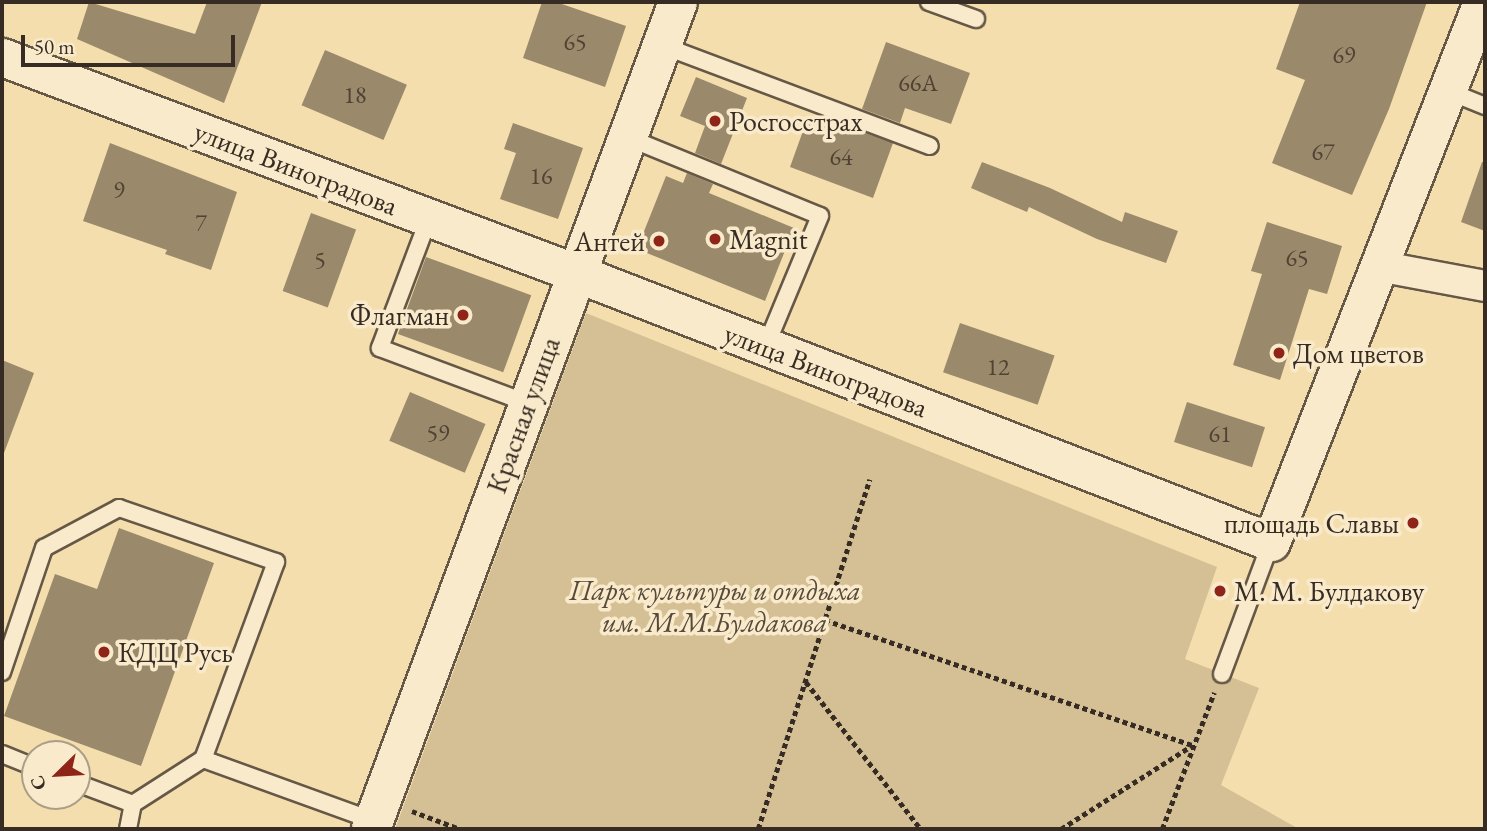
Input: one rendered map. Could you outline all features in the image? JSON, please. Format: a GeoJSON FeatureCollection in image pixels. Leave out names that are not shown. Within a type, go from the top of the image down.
{"type":"FeatureCollection","features":[{"type":"Feature","properties":{"kind":"main road","name":"Красная улица"},"geometry":{"type":"LineString","coordinates":[[376,816],[678,2]]}},
{"type":"Feature","properties":{"kind":"street"},"geometry":{"type":"LineString","coordinates":[[1271,542],[1482,2]]}},
{"type":"Feature","properties":{"kind":"street","name":"улица Виноградова"},"geometry":{"type":"LineString","coordinates":[[2,57],[576,273],[1271,542]]}},
{"type":"Feature","properties":{"kind":"street"},"geometry":{"type":"LineString","coordinates":[[1378,266],[1485,286]]}},
{"type":"Feature","properties":{"kind":"lane"},"geometry":{"type":"LineString","coordinates":[[929,2],[976,19]]}},
{"type":"Feature","properties":{"kind":"lane"},"geometry":{"type":"LineString","coordinates":[[661,45],[930,146]]}},
{"type":"Feature","properties":{"kind":"lane"},"geometry":{"type":"LineString","coordinates":[[1448,92],[1485,106]]}},
{"type":"Feature","properties":{"kind":"lane"},"geometry":{"type":"LineString","coordinates":[[629,138],[820,216],[766,346]]}},
{"type":"Feature","properties":{"kind":"lane"},"geometry":{"type":"LineString","coordinates":[[429,218],[380,348],[527,403]]}},
{"type":"Feature","properties":{"kind":"lane"},"geometry":{"type":"LineString","coordinates":[[2,672],[44,548],[118,508],[276,562],[203,759],[133,804],[128,829]]}},
{"type":"Feature","properties":{"kind":"lane"},"geometry":{"type":"LineString","coordinates":[[1222,674],[1271,542]]}},
{"type":"Feature","properties":{"kind":"lane"},"geometry":{"type":"LineString","coordinates":[[2,754],[21,761]]}},
{"type":"Feature","properties":{"kind":"lane"},"geometry":{"type":"LineString","coordinates":[[203,759],[376,816]]}},
{"type":"Feature","properties":{"kind":"lane"},"geometry":{"type":"LineString","coordinates":[[91,788],[133,804]]}},
{"type":"Feature","properties":{"kind":"path"},"geometry":{"type":"LineString","coordinates":[[758,829],[870,479]]}},
{"type":"Feature","properties":{"kind":"path"},"geometry":{"type":"LineString","coordinates":[[825,620],[1194,745]]}},
{"type":"Feature","properties":{"kind":"path"},"geometry":{"type":"LineString","coordinates":[[1161,829],[1222,674]]}},
{"type":"Feature","properties":{"kind":"path"},"geometry":{"type":"LineString","coordinates":[[806,682],[921,829]]}},
{"type":"Feature","properties":{"kind":"path"},"geometry":{"type":"LineString","coordinates":[[1061,829],[1194,745]]}},
{"type":"Feature","properties":{"kind":"path"},"geometry":{"type":"LineString","coordinates":[[376,816],[460,829]]}},
{"type":"Feature","properties":{"kind":"green space","name":"Парк культуры и отдыха им. М.М.Булдакова"},"geometry":{"type":"Polygon","coordinates":[[[586,313],[1217,567],[1185,659],[1259,688],[1221,785],[1299,829],[395,829],[586,313]]]}},
{"type":"Feature","properties":{"kind":"building"},"geometry":{"type":"Polygon","coordinates":[[[89,2],[195,34],[207,2],[262,2],[224,103],[77,39],[89,2]]]}},
{"type":"Feature","properties":{"kind":"building"},"geometry":{"type":"Polygon","coordinates":[[[542,2],[556,2],[626,26],[605,87],[523,58],[542,2]]]}},
{"type":"Feature","properties":{"kind":"building"},"geometry":{"type":"Polygon","coordinates":[[[1300,2],[1427,2],[1389,109],[1352,195],[1272,163],[1305,80],[1276,69],[1300,2]]]}},
{"type":"Feature","properties":{"kind":"building"},"geometry":{"type":"Polygon","coordinates":[[[886,42],[970,73],[951,124],[905,108],[900,123],[862,109],[886,42]]]}},
{"type":"Feature","properties":{"kind":"building"},"geometry":{"type":"Polygon","coordinates":[[[325,50],[407,85],[383,140],[302,105],[325,50]]]}},
{"type":"Feature","properties":{"kind":"building","name":"Росгосстрах"},"geometry":{"type":"Polygon","coordinates":[[[696,77],[747,98],[721,164],[695,153],[705,126],[680,116],[696,77]]]}},
{"type":"Feature","properties":{"kind":"building"},"geometry":{"type":"Polygon","coordinates":[[[808,117],[853,134],[854,129],[893,143],[873,198],[790,167],[808,117]]]}},
{"type":"Feature","properties":{"kind":"building"},"geometry":{"type":"Polygon","coordinates":[[[513,123],[583,148],[558,219],[500,199],[516,153],[504,149],[513,123]]]}},
{"type":"Feature","properties":{"kind":"building"},"geometry":{"type":"Polygon","coordinates":[[[110,143],[237,192],[211,270],[165,254],[167,250],[83,221],[110,143]]]}},
{"type":"Feature","properties":{"kind":"building"},"geometry":{"type":"Polygon","coordinates":[[[982,162],[1050,188],[1122,222],[1125,212],[1178,231],[1166,263],[1097,239],[1029,207],[1027,212],[971,188],[982,162]]]}},
{"type":"Feature","properties":{"kind":"building"},"geometry":{"type":"Polygon","coordinates":[[[1482,162],[1485,162],[1485,231],[1461,222],[1482,162]]]}},
{"type":"Feature","properties":{"kind":"building","name":"Magnit"},"geometry":{"type":"Polygon","coordinates":[[[687,173],[713,184],[709,193],[794,228],[765,301],[637,249],[666,176],[683,183],[687,173]]]}},
{"type":"Feature","properties":{"kind":"building"},"geometry":{"type":"Polygon","coordinates":[[[311,213],[356,229],[328,307],[283,291],[311,213]]]}},
{"type":"Feature","properties":{"kind":"building"},"geometry":{"type":"Polygon","coordinates":[[[1267,222],[1342,246],[1327,294],[1309,289],[1280,380],[1233,365],[1262,274],[1251,271],[1267,222]]]}},
{"type":"Feature","properties":{"kind":"building","name":"Флагман"},"geometry":{"type":"Polygon","coordinates":[[[426,257],[531,295],[503,372],[398,334],[426,257]]]}},
{"type":"Feature","properties":{"kind":"building"},"geometry":{"type":"Polygon","coordinates":[[[960,323],[1055,356],[1038,405],[943,372],[960,323]]]}},
{"type":"Feature","properties":{"kind":"building"},"geometry":{"type":"Polygon","coordinates":[[[2,360],[34,373],[4,453],[2,452],[2,360]]]}},
{"type":"Feature","properties":{"kind":"building"},"geometry":{"type":"Polygon","coordinates":[[[410,392],[485,424],[465,473],[389,441],[410,392]]]}},
{"type":"Feature","properties":{"kind":"building"},"geometry":{"type":"Polygon","coordinates":[[[1187,402],[1265,427],[1252,467],[1174,442],[1187,402]]]}},
{"type":"Feature","properties":{"kind":"building","name":"КДЦ Русь"},"geometry":{"type":"Polygon","coordinates":[[[119,528],[214,563],[141,766],[91,748],[91,740],[70,740],[4,716],[55,574],[97,589],[119,528]]]}},
{"type":"Feature","properties":{"kind":"place","name":"Росгосстрах"},"geometry":{"type":"Point","coordinates":[715,121]}},
{"type":"Feature","properties":{"kind":"place","name":"Magnit"},"geometry":{"type":"Point","coordinates":[715,239]}},
{"type":"Feature","properties":{"kind":"place","name":"Антей"},"geometry":{"type":"Point","coordinates":[659,241]}},
{"type":"Feature","properties":{"kind":"place","name":"Флагман"},"geometry":{"type":"Point","coordinates":[463,315]}},
{"type":"Feature","properties":{"kind":"place","name":"Дом цветов"},"geometry":{"type":"Point","coordinates":[1279,353]}},
{"type":"Feature","properties":{"kind":"place","name":"площадь Славы"},"geometry":{"type":"Point","coordinates":[1413,523]}},
{"type":"Feature","properties":{"kind":"place","name":"М. М. Булдакову"},"geometry":{"type":"Point","coordinates":[1220,591]}},
{"type":"Feature","properties":{"kind":"place","name":"КДЦ Русь"},"geometry":{"type":"Point","coordinates":[104,652]}}]}
